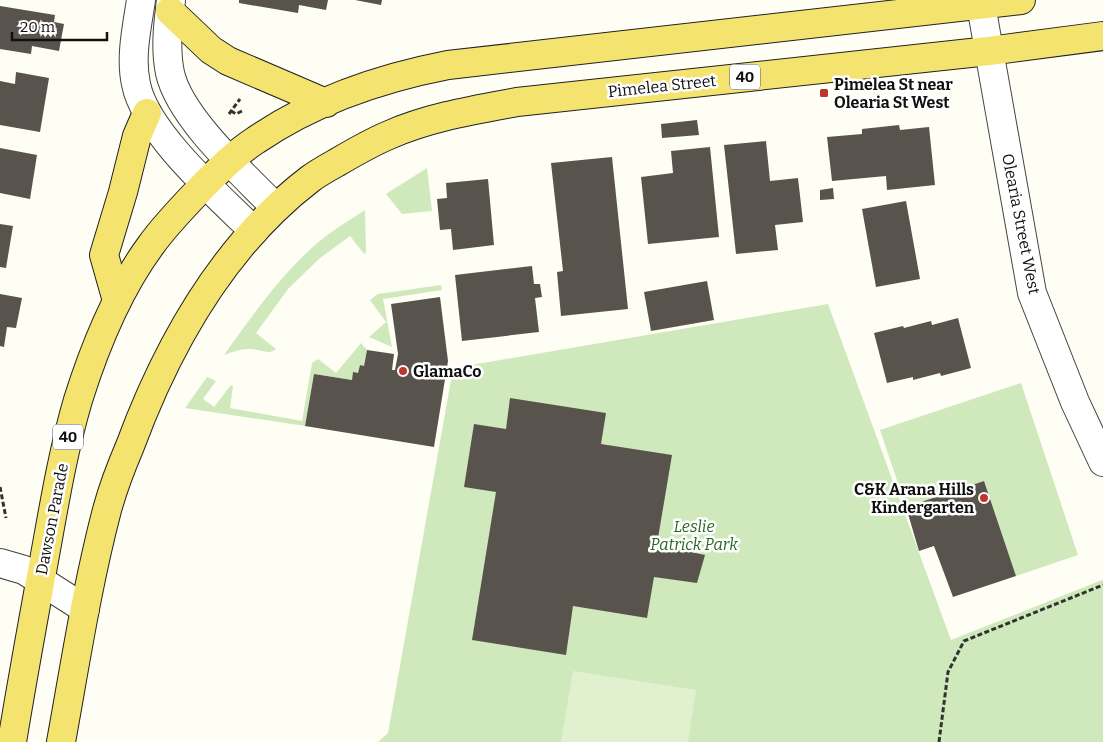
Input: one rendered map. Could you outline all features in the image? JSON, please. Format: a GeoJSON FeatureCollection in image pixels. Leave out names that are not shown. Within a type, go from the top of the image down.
{"type":"FeatureCollection","features":[{"type":"Feature","properties":{"kind":"main road","name":"40"},"geometry":{"type":"LineString","coordinates":[[230,160],[263,135],[326,102],[388,79],[448,65],[1021,0]]}},
{"type":"Feature","properties":{"kind":"main road"},"geometry":{"type":"LineString","coordinates":[[170,6],[211,50],[223,58],[326,102]]}},
{"type":"Feature","properties":{"kind":"main road","name":"Pimelea Street"},"geometry":{"type":"LineString","coordinates":[[276,208],[311,178],[367,145],[412,126],[474,110],[517,102],[989,51],[1103,36]]}},
{"type":"Feature","properties":{"kind":"main road"},"geometry":{"type":"LineString","coordinates":[[117,301],[104,255],[137,136],[147,113]]}},
{"type":"Feature","properties":{"kind":"main road","name":"Dawson Parade"},"geometry":{"type":"LineString","coordinates":[[12,742],[55,501],[72,422],[94,356],[117,301],[150,245],[181,208],[230,160]]}},
{"type":"Feature","properties":{"kind":"main road","name":"40"},"geometry":{"type":"LineString","coordinates":[[61,742],[85,609],[107,510],[144,408],[172,351],[221,272],[254,231],[276,208]]}},
{"type":"Feature","properties":{"kind":"street"},"geometry":{"type":"LineString","coordinates":[[141,0],[134,65],[137,90],[147,113],[169,143],[206,184],[254,231]]}},
{"type":"Feature","properties":{"kind":"street","name":"Olearia Street West"},"geometry":{"type":"LineString","coordinates":[[981,5],[1032,293],[1075,402],[1103,462]]}},
{"type":"Feature","properties":{"kind":"street"},"geometry":{"type":"LineString","coordinates":[[170,6],[168,60],[175,89],[198,125],[276,208]]}},
{"type":"Feature","properties":{"kind":"street"},"geometry":{"type":"LineString","coordinates":[[0,563],[24,570],[41,579],[85,609]]}},
{"type":"Feature","properties":{"kind":"path"},"geometry":{"type":"LineString","coordinates":[[226,118],[241,98]]}},
{"type":"Feature","properties":{"kind":"path"},"geometry":{"type":"LineString","coordinates":[[0,486],[6,518]]}},
{"type":"Feature","properties":{"kind":"path"},"geometry":{"type":"LineString","coordinates":[[939,742],[948,672],[964,641],[1103,585]]}},
{"type":"Feature","properties":{"kind":"green space"},"geometry":{"type":"Polygon","coordinates":[[[427,168],[432,211],[402,214],[386,194],[427,168]]]}},
{"type":"Feature","properties":{"kind":"green space"},"geometry":{"type":"Polygon","coordinates":[[[365,210],[366,252],[364,254],[350,236],[320,258],[288,289],[256,333],[276,349],[266,352],[245,349],[224,355],[266,297],[302,257],[339,227],[365,210]]]}},
{"type":"Feature","properties":{"kind":"green space"},"geometry":{"type":"Polygon","coordinates":[[[441,285],[442,290],[383,299],[392,347],[369,337],[386,322],[370,300],[378,294],[441,285]]]}},
{"type":"Feature","properties":{"kind":"green space","name":"Leslie Patrick Park"},"geometry":{"type":"Polygon","coordinates":[[[828,304],[951,640],[1103,581],[1103,742],[378,742],[388,733],[453,369],[828,304]]]}},
{"type":"Feature","properties":{"kind":"green space"},"geometry":{"type":"Polygon","coordinates":[[[361,343],[367,350],[364,366],[360,365],[358,373],[353,373],[352,380],[314,374],[305,426],[185,408],[207,377],[216,381],[203,399],[214,407],[231,385],[233,386],[230,408],[302,421],[312,363],[318,359],[336,373],[361,343]]]}},
{"type":"Feature","properties":{"kind":"green space"},"geometry":{"type":"Polygon","coordinates":[[[1021,383],[1078,555],[1016,576],[984,481],[906,507],[880,430],[1021,383]]]}},
{"type":"Feature","properties":{"kind":"green space"},"geometry":{"type":"Polygon","coordinates":[[[573,671],[696,690],[688,742],[561,742],[573,671]]]}},
{"type":"Feature","properties":{"kind":"building"},"geometry":{"type":"Polygon","coordinates":[[[239,0],[328,0],[326,10],[299,5],[298,13],[239,3],[239,0]]]}},
{"type":"Feature","properties":{"kind":"building"},"geometry":{"type":"Polygon","coordinates":[[[355,0],[382,0],[381,5],[355,0]]]}},
{"type":"Feature","properties":{"kind":"building"},"geometry":{"type":"Polygon","coordinates":[[[0,6],[55,15],[54,22],[64,24],[59,51],[32,46],[31,54],[0,49],[0,6]]]}},
{"type":"Feature","properties":{"kind":"building"},"geometry":{"type":"Polygon","coordinates":[[[16,72],[49,78],[40,132],[0,125],[0,81],[15,84],[16,72]]]}},
{"type":"Feature","properties":{"kind":"building"},"geometry":{"type":"Polygon","coordinates":[[[697,120],[699,135],[662,138],[661,124],[697,120]]]}},
{"type":"Feature","properties":{"kind":"building"},"geometry":{"type":"Polygon","coordinates":[[[899,125],[900,130],[929,127],[935,185],[887,190],[886,176],[832,181],[827,137],[862,134],[862,129],[899,125]]]}},
{"type":"Feature","properties":{"kind":"building"},"geometry":{"type":"Polygon","coordinates":[[[766,141],[770,181],[798,178],[803,222],[775,225],[778,250],[736,254],[724,145],[766,141]]]}},
{"type":"Feature","properties":{"kind":"building"},"geometry":{"type":"Polygon","coordinates":[[[710,147],[719,237],[648,244],[641,177],[673,173],[671,151],[710,147]]]}},
{"type":"Feature","properties":{"kind":"building"},"geometry":{"type":"Polygon","coordinates":[[[0,148],[37,155],[30,199],[0,193],[0,148]]]}},
{"type":"Feature","properties":{"kind":"building"},"geometry":{"type":"Polygon","coordinates":[[[612,157],[628,309],[561,316],[557,272],[563,271],[551,163],[612,157]]]}},
{"type":"Feature","properties":{"kind":"building"},"geometry":{"type":"Polygon","coordinates":[[[488,179],[494,245],[453,250],[451,229],[440,230],[437,199],[447,198],[446,183],[488,179]]]}},
{"type":"Feature","properties":{"kind":"building"},"geometry":{"type":"Polygon","coordinates":[[[833,188],[834,199],[820,200],[820,190],[833,188]]]}},
{"type":"Feature","properties":{"kind":"building"},"geometry":{"type":"Polygon","coordinates":[[[906,201],[920,279],[876,287],[862,209],[906,201]]]}},
{"type":"Feature","properties":{"kind":"building"},"geometry":{"type":"Polygon","coordinates":[[[0,224],[13,226],[6,268],[0,267],[0,224]]]}},
{"type":"Feature","properties":{"kind":"building"},"geometry":{"type":"Polygon","coordinates":[[[532,266],[534,284],[540,284],[542,297],[535,298],[539,332],[462,341],[455,275],[532,266]]]}},
{"type":"Feature","properties":{"kind":"building"},"geometry":{"type":"Polygon","coordinates":[[[707,281],[714,320],[651,331],[644,292],[707,281]]]}},
{"type":"Feature","properties":{"kind":"building"},"geometry":{"type":"Polygon","coordinates":[[[0,294],[22,298],[16,328],[7,327],[4,347],[0,346],[0,294]]]}},
{"type":"Feature","properties":{"kind":"building","name":"GlamaCo"},"geometry":{"type":"Polygon","coordinates":[[[440,297],[448,361],[434,447],[305,426],[314,374],[352,380],[353,372],[358,373],[360,365],[364,366],[367,350],[394,354],[392,370],[395,370],[398,354],[391,304],[440,297]]]}},
{"type":"Feature","properties":{"kind":"building"},"geometry":{"type":"Polygon","coordinates":[[[958,318],[971,368],[941,376],[940,373],[913,380],[913,377],[887,383],[874,333],[931,321],[932,325],[958,318]]]}},
{"type":"Feature","properties":{"kind":"building"},"geometry":{"type":"Polygon","coordinates":[[[510,398],[606,413],[601,444],[672,455],[656,550],[677,549],[705,555],[697,583],[654,577],[647,618],[573,606],[566,655],[472,640],[496,492],[464,487],[474,424],[506,429],[510,398]]]}},
{"type":"Feature","properties":{"kind":"building"},"geometry":{"type":"Polygon","coordinates":[[[984,481],[1016,576],[953,597],[934,546],[919,551],[906,507],[984,481]]]}},
{"type":"Feature","properties":{"kind":"place","name":"Pimelea St near Olearia St West"},"geometry":{"type":"Point","coordinates":[824,93]}},
{"type":"Feature","properties":{"kind":"place","name":"GlamaCo"},"geometry":{"type":"Point","coordinates":[403,371]}},
{"type":"Feature","properties":{"kind":"place","name":"C&K Arana Hills Kindergarten"},"geometry":{"type":"Point","coordinates":[984,498]}}]}
